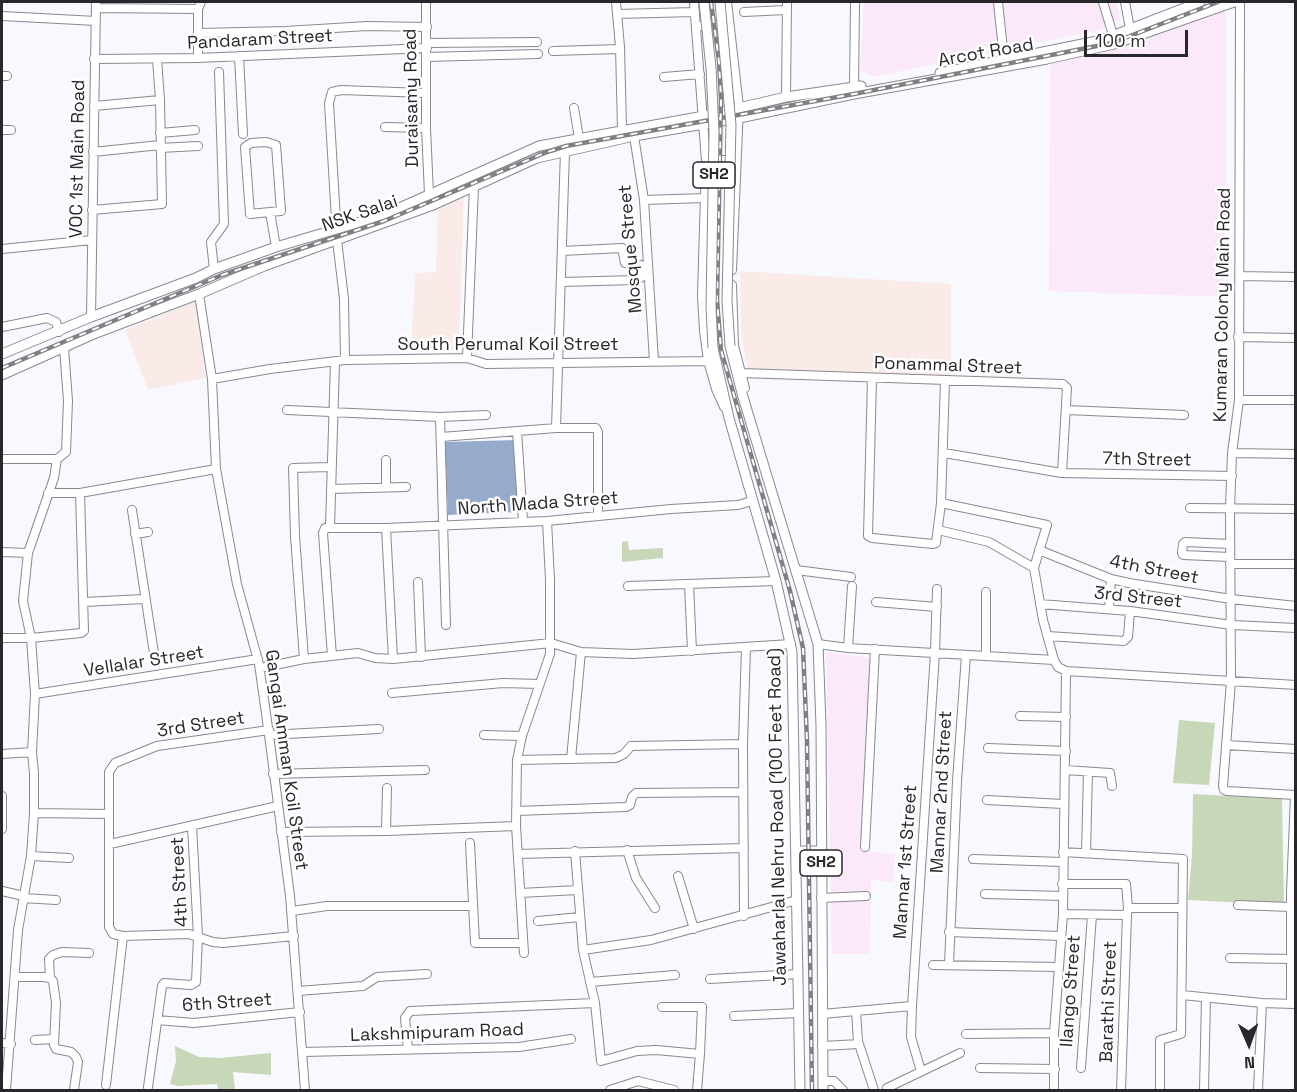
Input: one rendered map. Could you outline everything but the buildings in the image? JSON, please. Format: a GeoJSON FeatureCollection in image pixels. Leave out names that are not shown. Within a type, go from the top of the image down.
{"type":"FeatureCollection","features":[{"type":"Feature","properties":{"kind":"main road","name":"SH2"},"geometry":{"type":"LineString","coordinates":[[704,2],[711,68],[714,132],[711,326],[717,370],[729,418]]}},
{"type":"Feature","properties":{"kind":"main road","name":"SH2"},"geometry":{"type":"LineString","coordinates":[[720,2],[731,125],[727,301],[730,346],[743,397],[819,644],[823,1086]]}},
{"type":"Feature","properties":{"kind":"main road","name":"Arcot Road"},"geometry":{"type":"LineString","coordinates":[[958,72],[1004,59],[1089,43],[1200,2]]}},
{"type":"Feature","properties":{"kind":"main road","name":"Arcot Road"},"geometry":{"type":"LineString","coordinates":[[738,118],[885,85],[1114,44],[1234,2]]}},
{"type":"Feature","properties":{"kind":"main road","name":"Arcot Road"},"geometry":{"type":"LineString","coordinates":[[704,120],[739,107],[786,96],[885,85]]}},
{"type":"Feature","properties":{"kind":"main road","name":"NSK Salai"},"geometry":{"type":"LineString","coordinates":[[2,375],[96,333],[433,205],[537,158],[704,120],[738,118]]}},
{"type":"Feature","properties":{"kind":"main road"},"geometry":{"type":"LineString","coordinates":[[2,354],[230,263],[381,216],[538,146],[622,129],[704,120]]}},
{"type":"Feature","properties":{"kind":"main road"},"geometry":{"type":"LineString","coordinates":[[230,263],[234,279]]}},
{"type":"Feature","properties":{"kind":"main road","name":"Jawaharlal Nehru Road (100 Feet Road)"},"geometry":{"type":"LineString","coordinates":[[729,418],[776,581],[791,644],[800,1090]]}},
{"type":"Feature","properties":{"kind":"main road"},"geometry":{"type":"LineString","coordinates":[[796,851],[821,851]]}},
{"type":"Feature","properties":{"kind":"street","name":"Duraisamy Road"},"geometry":{"type":"LineString","coordinates":[[426,2],[426,128],[429,194],[433,205]]}},
{"type":"Feature","properties":{"kind":"street"},"geometry":{"type":"LineString","coordinates":[[616,2],[622,129]]}},
{"type":"Feature","properties":{"kind":"street","name":"Jawaharlal Nehru Road (100 Feet Road)"},"geometry":{"type":"LineString","coordinates":[[694,2],[706,160],[702,296],[708,361],[716,389],[729,418]]}},
{"type":"Feature","properties":{"kind":"street"},"geometry":{"type":"LineString","coordinates":[[727,2],[739,107],[731,289],[734,346],[742,373],[749,413]]}},
{"type":"Feature","properties":{"kind":"street"},"geometry":{"type":"LineString","coordinates":[[854,88],[855,2]]}},
{"type":"Feature","properties":{"kind":"street"},"geometry":{"type":"LineString","coordinates":[[998,2],[1004,59]]}},
{"type":"Feature","properties":{"kind":"street"},"geometry":{"type":"LineString","coordinates":[[1103,2],[1113,35]]}},
{"type":"Feature","properties":{"kind":"street"},"geometry":{"type":"LineString","coordinates":[[1125,2],[1130,29]]}},
{"type":"Feature","properties":{"kind":"street","name":"Kumaran Colony Main Road"},"geometry":{"type":"LineString","coordinates":[[1240,2],[1239,400],[1230,508],[1231,681],[1224,790],[1295,794]]}},
{"type":"Feature","properties":{"kind":"street"},"geometry":{"type":"LineString","coordinates":[[96,5],[200,5],[198,58]]}},
{"type":"Feature","properties":{"kind":"street","name":"VOC 1st Main Road"},"geometry":{"type":"LineString","coordinates":[[91,317],[96,5]]}},
{"type":"Feature","properties":{"kind":"street"},"geometry":{"type":"LineString","coordinates":[[744,12],[787,6],[786,96]]}},
{"type":"Feature","properties":{"kind":"street"},"geometry":{"type":"LineString","coordinates":[[617,14],[695,12]]}},
{"type":"Feature","properties":{"kind":"street"},"geometry":{"type":"LineString","coordinates":[[2,16],[96,21]]}},
{"type":"Feature","properties":{"kind":"street"},"geometry":{"type":"LineString","coordinates":[[696,27],[729,24]]}},
{"type":"Feature","properties":{"kind":"street"},"geometry":{"type":"LineString","coordinates":[[198,33],[368,26],[427,27]]}},
{"type":"Feature","properties":{"kind":"street","name":"Pandaram Street"},"geometry":{"type":"LineString","coordinates":[[94,59],[198,58],[537,42]]}},
{"type":"Feature","properties":{"kind":"street"},"geometry":{"type":"LineString","coordinates":[[553,51],[620,49]]}},
{"type":"Feature","properties":{"kind":"street"},"geometry":{"type":"LineString","coordinates":[[426,57],[538,54]]}},
{"type":"Feature","properties":{"kind":"street"},"geometry":{"type":"LineString","coordinates":[[239,56],[243,134]]}},
{"type":"Feature","properties":{"kind":"street"},"geometry":{"type":"LineString","coordinates":[[92,210],[162,204],[157,59]]}},
{"type":"Feature","properties":{"kind":"street"},"geometry":{"type":"LineString","coordinates":[[214,269],[211,242],[224,224],[219,72]]}},
{"type":"Feature","properties":{"kind":"street"},"geometry":{"type":"LineString","coordinates":[[664,77],[700,74]]}},
{"type":"Feature","properties":{"kind":"street"},"geometry":{"type":"LineString","coordinates":[[338,228],[329,103],[332,92],[341,90],[425,93]]}},
{"type":"Feature","properties":{"kind":"street"},"geometry":{"type":"LineString","coordinates":[[94,106],[160,100]]}},
{"type":"Feature","properties":{"kind":"street"},"geometry":{"type":"LineString","coordinates":[[574,108],[579,138]]}},
{"type":"Feature","properties":{"kind":"street"},"geometry":{"type":"LineString","coordinates":[[385,127],[426,128]]}},
{"type":"Feature","properties":{"kind":"street"},"geometry":{"type":"LineString","coordinates":[[2,130],[11,130]]}},
{"type":"Feature","properties":{"kind":"street"},"geometry":{"type":"LineString","coordinates":[[160,133],[195,130]]}},
{"type":"Feature","properties":{"kind":"street","name":"Mosque Street"},"geometry":{"type":"LineString","coordinates":[[634,136],[644,200],[654,361]]}},
{"type":"Feature","properties":{"kind":"street"},"geometry":{"type":"LineString","coordinates":[[266,142],[276,145],[281,211],[270,212],[250,214],[245,147],[251,143],[266,142]]}},
{"type":"Feature","properties":{"kind":"street"},"geometry":{"type":"LineString","coordinates":[[93,152],[198,146]]}},
{"type":"Feature","properties":{"kind":"street"},"geometry":{"type":"LineString","coordinates":[[556,428],[565,151]]}},
{"type":"Feature","properties":{"kind":"street"},"geometry":{"type":"LineString","coordinates":[[706,160],[737,160]]}},
{"type":"Feature","properties":{"kind":"street"},"geometry":{"type":"LineString","coordinates":[[467,358],[474,186]]}},
{"type":"Feature","properties":{"kind":"street"},"geometry":{"type":"LineString","coordinates":[[644,200],[705,198]]}},
{"type":"Feature","properties":{"kind":"street"},"geometry":{"type":"LineString","coordinates":[[270,212],[276,247]]}},
{"type":"Feature","properties":{"kind":"street"},"geometry":{"type":"LineString","coordinates":[[2,249],[92,240]]}},
{"type":"Feature","properties":{"kind":"street"},"geometry":{"type":"LineString","coordinates":[[337,240],[344,299],[345,360]]}},
{"type":"Feature","properties":{"kind":"street"},"geometry":{"type":"LineString","coordinates":[[561,282],[636,280],[642,277],[641,265],[625,263],[622,248],[562,251]]}},
{"type":"Feature","properties":{"kind":"street"},"geometry":{"type":"LineString","coordinates":[[1240,276],[1296,277]]}},
{"type":"Feature","properties":{"kind":"street","name":"Gangai Amman Koil Street"},"geometry":{"type":"LineString","coordinates":[[199,294],[212,379],[216,469],[237,584],[259,663],[269,733],[292,911],[305,1090]]}},
{"type":"Feature","properties":{"kind":"street"},"geometry":{"type":"LineString","coordinates":[[2,327],[47,318],[56,322],[59,332]]}},
{"type":"Feature","properties":{"kind":"street"},"geometry":{"type":"LineString","coordinates":[[1238,337],[1296,338]]}},
{"type":"Feature","properties":{"kind":"street"},"geometry":{"type":"LineString","coordinates":[[2,459],[57,459],[66,452],[68,401],[64,348]]}},
{"type":"Feature","properties":{"kind":"street","name":"South Perumal Koil Street"},"geometry":{"type":"LineString","coordinates":[[212,379],[345,360],[467,358],[486,364],[708,361]]}},
{"type":"Feature","properties":{"kind":"street"},"geometry":{"type":"LineString","coordinates":[[332,656],[323,533],[328,527],[331,489],[335,363]]}},
{"type":"Feature","properties":{"kind":"street","name":"Ponammal Street"},"geometry":{"type":"LineString","coordinates":[[742,373],[1063,384],[1067,388],[1062,473]]}},
{"type":"Feature","properties":{"kind":"street"},"geometry":{"type":"LineString","coordinates":[[872,379],[868,536],[936,543],[944,453],[945,381]]}},
{"type":"Feature","properties":{"kind":"street"},"geometry":{"type":"LineString","coordinates":[[1239,400],[1296,400]]}},
{"type":"Feature","properties":{"kind":"street"},"geometry":{"type":"LineString","coordinates":[[287,410],[440,417],[486,415]]}},
{"type":"Feature","properties":{"kind":"street"},"geometry":{"type":"LineString","coordinates":[[1066,410],[1184,415]]}},
{"type":"Feature","properties":{"kind":"street"},"geometry":{"type":"LineString","coordinates":[[440,417],[446,626]]}},
{"type":"Feature","properties":{"kind":"street"},"geometry":{"type":"LineString","coordinates":[[441,437],[556,428],[596,428],[598,432],[598,515]]}},
{"type":"Feature","properties":{"kind":"street"},"geometry":{"type":"LineString","coordinates":[[517,431],[523,521]]}},
{"type":"Feature","properties":{"kind":"street","name":"7th Street"},"geometry":{"type":"LineString","coordinates":[[944,453],[1062,473],[1232,476]]}},
{"type":"Feature","properties":{"kind":"street"},"geometry":{"type":"LineString","coordinates":[[1233,453],[1296,454]]}},
{"type":"Feature","properties":{"kind":"street"},"geometry":{"type":"LineString","coordinates":[[4,1088],[11,1044],[18,930],[31,856],[34,813],[32,752],[35,694],[31,638],[23,601],[28,553],[54,478],[57,459]]}},
{"type":"Feature","properties":{"kind":"street"},"geometry":{"type":"LineString","coordinates":[[386,460],[386,487]]}},
{"type":"Feature","properties":{"kind":"street"},"geometry":{"type":"LineString","coordinates":[[304,659],[295,537],[293,468],[330,466]]}},
{"type":"Feature","properties":{"kind":"street"},"geometry":{"type":"LineString","coordinates":[[48,493],[80,493],[216,469]]}},
{"type":"Feature","properties":{"kind":"street"},"geometry":{"type":"LineString","coordinates":[[331,489],[406,487]]}},
{"type":"Feature","properties":{"kind":"street"},"geometry":{"type":"LineString","coordinates":[[2,638],[31,638],[83,632],[80,493]]}},
{"type":"Feature","properties":{"kind":"street","name":"North Mada Street"},"geometry":{"type":"LineString","coordinates":[[328,527],[386,528],[547,521],[738,505],[752,501]]}},
{"type":"Feature","properties":{"kind":"street"},"geometry":{"type":"LineString","coordinates":[[941,503],[1047,525],[1034,568],[1040,604],[1054,660],[1058,667],[1066,671],[1296,685]]}},
{"type":"Feature","properties":{"kind":"street"},"geometry":{"type":"LineString","coordinates":[[1190,508],[1296,508]]}},
{"type":"Feature","properties":{"kind":"street"},"geometry":{"type":"LineString","coordinates":[[132,510],[154,653]]}},
{"type":"Feature","properties":{"kind":"street"},"geometry":{"type":"LineString","coordinates":[[524,953],[516,826],[517,760],[522,736],[550,654],[547,521]]}},
{"type":"Feature","properties":{"kind":"street"},"geometry":{"type":"LineString","coordinates":[[386,528],[393,659]]}},
{"type":"Feature","properties":{"kind":"street"},"geometry":{"type":"LineString","coordinates":[[938,530],[989,542],[1034,568]]}},
{"type":"Feature","properties":{"kind":"street"},"geometry":{"type":"LineString","coordinates":[[135,534],[148,532]]}},
{"type":"Feature","properties":{"kind":"street"},"geometry":{"type":"LineString","coordinates":[[1230,544],[1183,543],[1182,553],[1183,555],[1230,561],[1296,564]]}},
{"type":"Feature","properties":{"kind":"street","name":"4th Street"},"geometry":{"type":"LineString","coordinates":[[1039,550],[1111,579],[1231,599],[1296,606]]}},
{"type":"Feature","properties":{"kind":"street"},"geometry":{"type":"LineString","coordinates":[[2,552],[28,553]]}},
{"type":"Feature","properties":{"kind":"street"},"geometry":{"type":"LineString","coordinates":[[796,570],[851,577]]}},
{"type":"Feature","properties":{"kind":"street"},"geometry":{"type":"LineString","coordinates":[[1109,609],[1111,579]]}},
{"type":"Feature","properties":{"kind":"street"},"geometry":{"type":"LineString","coordinates":[[628,586],[776,581]]}},
{"type":"Feature","properties":{"kind":"street"},"geometry":{"type":"LineString","coordinates":[[417,582],[422,657]]}},
{"type":"Feature","properties":{"kind":"street"},"geometry":{"type":"LineString","coordinates":[[689,584],[692,651]]}},
{"type":"Feature","properties":{"kind":"street"},"geometry":{"type":"LineString","coordinates":[[848,648],[852,586]]}},
{"type":"Feature","properties":{"kind":"street","name":"Mannar 1st Street"},"geometry":{"type":"LineString","coordinates":[[921,1071],[911,1037],[912,1006],[937,590]]}},
{"type":"Feature","properties":{"kind":"street"},"geometry":{"type":"LineString","coordinates":[[986,592],[986,656]]}},
{"type":"Feature","properties":{"kind":"street"},"geometry":{"type":"LineString","coordinates":[[84,602],[144,598]]}},
{"type":"Feature","properties":{"kind":"street"},"geometry":{"type":"LineString","coordinates":[[876,602],[937,607]]}},
{"type":"Feature","properties":{"kind":"street","name":"3rd Street"},"geometry":{"type":"LineString","coordinates":[[1040,604],[1130,610],[1232,625],[1296,628]]}},
{"type":"Feature","properties":{"kind":"street"},"geometry":{"type":"LineString","coordinates":[[1048,636],[1124,641],[1128,637],[1130,610]]}},
{"type":"Feature","properties":{"kind":"street"},"geometry":{"type":"LineString","coordinates":[[551,643],[581,652],[633,654],[791,644]]}},
{"type":"Feature","properties":{"kind":"street","name":"Vellalar Street"},"geometry":{"type":"LineString","coordinates":[[35,694],[259,663],[358,653],[375,658],[393,659],[551,643]]}},
{"type":"Feature","properties":{"kind":"street"},"geometry":{"type":"LineString","coordinates":[[819,644],[848,648],[1054,660]]}},
{"type":"Feature","properties":{"kind":"street"},"geometry":{"type":"LineString","coordinates":[[744,916],[743,744],[746,647]]}},
{"type":"Feature","properties":{"kind":"street"},"geometry":{"type":"LineString","coordinates":[[865,847],[875,649]]}},
{"type":"Feature","properties":{"kind":"street"},"geometry":{"type":"LineString","coordinates":[[572,759],[581,652]]}},
{"type":"Feature","properties":{"kind":"street","name":"Mannar 2nd Street"},"geometry":{"type":"LineString","coordinates":[[949,964],[957,781],[966,655]]}},
{"type":"Feature","properties":{"kind":"street"},"geometry":{"type":"LineString","coordinates":[[1054,1090],[1054,1033],[1063,914],[1066,671]]}},
{"type":"Feature","properties":{"kind":"street"},"geometry":{"type":"LineString","coordinates":[[392,693],[503,683],[539,684]]}},
{"type":"Feature","properties":{"kind":"street"},"geometry":{"type":"LineString","coordinates":[[1020,716],[1066,717]]}},
{"type":"Feature","properties":{"kind":"street","name":"3rd Street"},"geometry":{"type":"LineString","coordinates":[[123,936],[110,931],[109,772],[115,763],[157,746],[269,733],[379,729]]}},
{"type":"Feature","properties":{"kind":"street"},"geometry":{"type":"LineString","coordinates":[[484,735],[522,736]]}},
{"type":"Feature","properties":{"kind":"street"},"geometry":{"type":"LineString","coordinates":[[517,760],[616,758],[624,754],[631,746],[743,744]]}},
{"type":"Feature","properties":{"kind":"street"},"geometry":{"type":"LineString","coordinates":[[1226,745],[1296,749]]}},
{"type":"Feature","properties":{"kind":"street"},"geometry":{"type":"LineString","coordinates":[[988,748],[1066,751]]}},
{"type":"Feature","properties":{"kind":"street"},"geometry":{"type":"LineString","coordinates":[[2,754],[32,752]]}},
{"type":"Feature","properties":{"kind":"street"},"geometry":{"type":"LineString","coordinates":[[273,774],[425,770]]}},
{"type":"Feature","properties":{"kind":"street"},"geometry":{"type":"LineString","coordinates":[[1065,770],[1110,773],[1112,786]]}},
{"type":"Feature","properties":{"kind":"street"},"geometry":{"type":"LineString","coordinates":[[1086,853],[1088,772]]}},
{"type":"Feature","properties":{"kind":"street"},"geometry":{"type":"LineString","coordinates":[[386,831],[387,788]]}},
{"type":"Feature","properties":{"kind":"street"},"geometry":{"type":"LineString","coordinates":[[516,811],[626,807],[630,805],[636,793],[743,792]]}},
{"type":"Feature","properties":{"kind":"street"},"geometry":{"type":"LineString","coordinates":[[1182,995],[1293,1004],[1291,907],[1295,794]]}},
{"type":"Feature","properties":{"kind":"street"},"geometry":{"type":"LineString","coordinates":[[2,796],[2,829]]}},
{"type":"Feature","properties":{"kind":"street"},"geometry":{"type":"LineString","coordinates":[[987,800],[1063,804]]}},
{"type":"Feature","properties":{"kind":"street"},"geometry":{"type":"LineString","coordinates":[[110,844],[278,806]]}},
{"type":"Feature","properties":{"kind":"street"},"geometry":{"type":"LineString","coordinates":[[34,813],[109,814]]}},
{"type":"Feature","properties":{"kind":"street","name":"4th Street"},"geometry":{"type":"LineString","coordinates":[[157,1020],[164,984],[191,986],[196,982],[198,936],[192,826]]}},
{"type":"Feature","properties":{"kind":"street"},"geometry":{"type":"LineString","coordinates":[[281,832],[516,826]]}},
{"type":"Feature","properties":{"kind":"street"},"geometry":{"type":"LineString","coordinates":[[470,843],[475,943],[522,943]]}},
{"type":"Feature","properties":{"kind":"street"},"geometry":{"type":"LineString","coordinates":[[518,854],[744,848]]}},
{"type":"Feature","properties":{"kind":"street"},"geometry":{"type":"LineString","coordinates":[[627,850],[636,878],[655,908]]}},
{"type":"Feature","properties":{"kind":"street"},"geometry":{"type":"LineString","coordinates":[[575,851],[583,950],[595,1003],[601,1061],[637,1051],[656,1050],[700,1054]]}},
{"type":"Feature","properties":{"kind":"street"},"geometry":{"type":"LineString","coordinates":[[1063,852],[1183,860],[1181,1034],[1160,1040],[1160,1090]]}},
{"type":"Feature","properties":{"kind":"street"},"geometry":{"type":"LineString","coordinates":[[31,856],[69,858]]}},
{"type":"Feature","properties":{"kind":"street"},"geometry":{"type":"LineString","coordinates":[[973,859],[1062,862]]}},
{"type":"Feature","properties":{"kind":"street"},"geometry":{"type":"LineString","coordinates":[[678,876],[694,928]]}},
{"type":"Feature","properties":{"kind":"street"},"geometry":{"type":"LineString","coordinates":[[1062,884],[1126,884],[1128,912]]}},
{"type":"Feature","properties":{"kind":"street"},"geometry":{"type":"LineString","coordinates":[[520,893],[578,890]]}},
{"type":"Feature","properties":{"kind":"street"},"geometry":{"type":"LineString","coordinates":[[2,891],[23,897],[56,900]]}},
{"type":"Feature","properties":{"kind":"street"},"geometry":{"type":"LineString","coordinates":[[985,894],[1063,896]]}},
{"type":"Feature","properties":{"kind":"street"},"geometry":{"type":"LineString","coordinates":[[821,898],[866,896]]}},
{"type":"Feature","properties":{"kind":"street"},"geometry":{"type":"LineString","coordinates":[[583,950],[651,940],[797,900]]}},
{"type":"Feature","properties":{"kind":"street"},"geometry":{"type":"LineString","coordinates":[[1238,905],[1291,907]]}},
{"type":"Feature","properties":{"kind":"street"},"geometry":{"type":"LineString","coordinates":[[292,911],[327,906],[472,906]]}},
{"type":"Feature","properties":{"kind":"street"},"geometry":{"type":"LineString","coordinates":[[1063,914],[1092,915],[1181,908]]}},
{"type":"Feature","properties":{"kind":"street","name":"Barathi Street"},"geometry":{"type":"LineString","coordinates":[[1121,1090],[1128,912]]}},
{"type":"Feature","properties":{"kind":"street","name":"Ilango Street"},"geometry":{"type":"LineString","coordinates":[[1081,1068],[1092,915]]}},
{"type":"Feature","properties":{"kind":"street"},"geometry":{"type":"LineString","coordinates":[[538,921],[580,917]]}},
{"type":"Feature","properties":{"kind":"street"},"geometry":{"type":"LineString","coordinates":[[949,932],[1061,936]]}},
{"type":"Feature","properties":{"kind":"street"},"geometry":{"type":"LineString","coordinates":[[106,1085],[123,936],[189,934],[223,943],[294,936]]}},
{"type":"Feature","properties":{"kind":"street"},"geometry":{"type":"LineString","coordinates":[[74,1090],[78,1062],[76,1057],[71,1052],[56,1049],[54,1040],[56,1003],[55,989],[50,978],[49,960],[53,955],[62,952],[89,953]]}},
{"type":"Feature","properties":{"kind":"street"},"geometry":{"type":"LineString","coordinates":[[1230,958],[1291,959]]}},
{"type":"Feature","properties":{"kind":"street"},"geometry":{"type":"LineString","coordinates":[[933,965],[1059,967]]}},
{"type":"Feature","properties":{"kind":"street"},"geometry":{"type":"LineString","coordinates":[[298,991],[363,986],[377,977],[427,974]]}},
{"type":"Feature","properties":{"kind":"street"},"geometry":{"type":"LineString","coordinates":[[710,979],[798,974]]}},
{"type":"Feature","properties":{"kind":"street"},"geometry":{"type":"LineString","coordinates":[[590,982],[675,975]]}},
{"type":"Feature","properties":{"kind":"street"},"geometry":{"type":"LineString","coordinates":[[16,977],[50,978]]}},
{"type":"Feature","properties":{"kind":"street"},"geometry":{"type":"LineString","coordinates":[[1204,1090],[1206,998]]}},
{"type":"Feature","properties":{"kind":"street"},"geometry":{"type":"LineString","coordinates":[[408,1050],[405,1018],[410,1011],[595,1003]]}},
{"type":"Feature","properties":{"kind":"street"},"geometry":{"type":"LineString","coordinates":[[1258,1090],[1262,1003]]}},
{"type":"Feature","properties":{"kind":"street"},"geometry":{"type":"LineString","coordinates":[[822,1014],[912,1006]]}},
{"type":"Feature","properties":{"kind":"street"},"geometry":{"type":"LineString","coordinates":[[662,1007],[702,1007],[697,1090]]}},
{"type":"Feature","properties":{"kind":"street"},"geometry":{"type":"LineString","coordinates":[[856,1011],[859,1044],[874,1090]]}},
{"type":"Feature","properties":{"kind":"street","name":"6th Street"},"geometry":{"type":"LineString","coordinates":[[157,1020],[194,1023],[300,1012]]}},
{"type":"Feature","properties":{"kind":"street"},"geometry":{"type":"LineString","coordinates":[[734,1016],[798,1013]]}},
{"type":"Feature","properties":{"kind":"street"},"geometry":{"type":"LineString","coordinates":[[148,1087],[157,1020]]}},
{"type":"Feature","properties":{"kind":"street"},"geometry":{"type":"LineString","coordinates":[[966,1034],[1054,1033]]}},
{"type":"Feature","properties":{"kind":"street","name":"Lakshmipuram Road"},"geometry":{"type":"LineString","coordinates":[[303,1052],[519,1047],[571,1039]]}},
{"type":"Feature","properties":{"kind":"street"},"geometry":{"type":"LineString","coordinates":[[35,1040],[54,1040]]}},
{"type":"Feature","properties":{"kind":"street"},"geometry":{"type":"LineString","coordinates":[[2,1043],[11,1044]]}},
{"type":"Feature","properties":{"kind":"street"},"geometry":{"type":"LineString","coordinates":[[822,1046],[859,1044]]}},
{"type":"Feature","properties":{"kind":"street"},"geometry":{"type":"LineString","coordinates":[[886,1090],[960,1053]]}},
{"type":"Feature","properties":{"kind":"street"},"geometry":{"type":"LineString","coordinates":[[980,1068],[1054,1068]]}},
{"type":"Feature","properties":{"kind":"street"},"geometry":{"type":"LineString","coordinates":[[610,1090],[638,1081],[674,1090]]}},
{"type":"Feature","properties":{"kind":"street"},"geometry":{"type":"LineString","coordinates":[[823,1086],[834,1081],[843,1090]]}},
{"type":"Feature","properties":{"kind":"shaded area"},"geometry":{"type":"Polygon","coordinates":[[[864,2],[1116,2],[1120,19],[1100,30],[873,77],[860,70],[864,2]]]}},
{"type":"Feature","properties":{"kind":"shaded area"},"geometry":{"type":"Polygon","coordinates":[[[1226,3],[1226,297],[1049,291],[1050,64],[1123,46],[1226,3]]]}},
{"type":"Feature","properties":{"kind":"shaded area"},"geometry":{"type":"Polygon","coordinates":[[[464,188],[459,350],[411,350],[415,274],[436,271],[438,200],[464,188]]]}},
{"type":"Feature","properties":{"kind":"shaded area"},"geometry":{"type":"Polygon","coordinates":[[[740,271],[951,284],[951,376],[748,370],[741,335],[740,271]]]}},
{"type":"Feature","properties":{"kind":"shaded area"},"geometry":{"type":"Polygon","coordinates":[[[196,301],[206,378],[148,390],[125,330],[196,301]]]}},
{"type":"Feature","properties":{"kind":"shaded area"},"geometry":{"type":"Polygon","coordinates":[[[826,652],[873,658],[866,851],[895,854],[893,882],[871,880],[870,954],[832,954],[826,652]]]}},
{"type":"Feature","properties":{"kind":"green space"},"geometry":{"type":"Polygon","coordinates":[[[628,541],[629,550],[663,548],[663,558],[622,562],[622,542],[628,541]]]}},
{"type":"Feature","properties":{"kind":"green space"},"geometry":{"type":"Polygon","coordinates":[[[1179,720],[1215,723],[1209,785],[1173,783],[1179,720]]]}},
{"type":"Feature","properties":{"kind":"green space"},"geometry":{"type":"Polygon","coordinates":[[[1193,794],[1282,799],[1284,905],[1188,900],[1192,857],[1193,794]]]}},
{"type":"Feature","properties":{"kind":"green space"},"geometry":{"type":"Polygon","coordinates":[[[175,1046],[199,1057],[220,1058],[271,1053],[271,1075],[233,1072],[235,1090],[218,1090],[217,1084],[177,1086],[170,1084],[176,1061],[175,1046]]]}},
{"type":"Feature","properties":{"kind":"water"},"geometry":{"type":"Polygon","coordinates":[[[516,440],[518,512],[448,515],[445,442],[516,440]]]}},
{"type":"Feature","properties":{"kind":"railway"},"geometry":{"type":"LineString","coordinates":[[711,2],[719,61],[721,99],[717,300],[721,350],[790,591],[803,648],[807,741],[812,1090]]}},
{"type":"Feature","properties":{"kind":"railway"},"geometry":{"type":"LineString","coordinates":[[2,368],[222,275],[384,221],[566,146],[854,94],[1112,43],[1218,2]]}}]}
